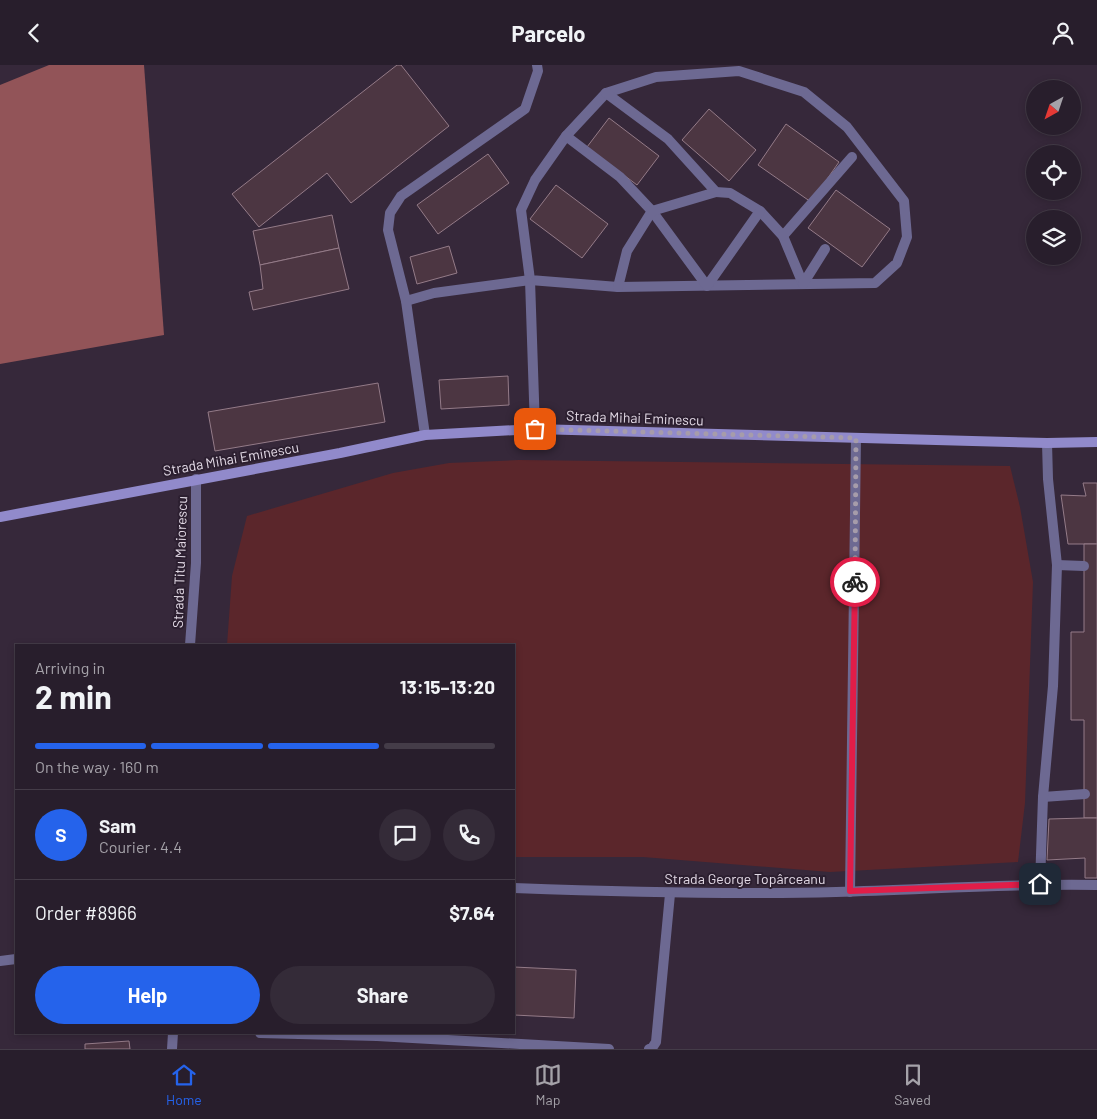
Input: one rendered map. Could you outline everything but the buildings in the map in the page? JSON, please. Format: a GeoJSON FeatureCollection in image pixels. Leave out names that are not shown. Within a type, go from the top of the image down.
{"type":"FeatureCollection","features":[{"type":"Feature","properties":{"kind":"main road","name":"Strada Mihai Eminescu"},"geometry":{"type":"LineString","coordinates":[[0,517],[340,453],[425,435],[535,429],[1047,443],[1097,442]]}},
{"type":"Feature","properties":{"kind":"street"},"geometry":{"type":"LineString","coordinates":[[425,435],[406,301],[388,230],[390,213],[401,196],[525,109],[538,71],[537,65]]}},
{"type":"Feature","properties":{"kind":"street"},"geometry":{"type":"LineString","coordinates":[[406,301],[434,293],[530,280],[618,287],[875,283],[896,263],[907,237],[904,201],[847,127],[804,91],[739,71],[656,77],[606,93],[566,135],[535,180],[521,210],[530,280],[535,429]]}},
{"type":"Feature","properties":{"kind":"street"},"geometry":{"type":"LineString","coordinates":[[606,93],[668,139],[716,192]]}},
{"type":"Feature","properties":{"kind":"street"},"geometry":{"type":"LineString","coordinates":[[566,135],[620,177],[652,211],[707,286]]}},
{"type":"Feature","properties":{"kind":"street"},"geometry":{"type":"LineString","coordinates":[[783,236],[852,157]]}},
{"type":"Feature","properties":{"kind":"street"},"geometry":{"type":"LineString","coordinates":[[618,287],[627,251],[652,211],[716,192],[730,193],[760,211],[783,236],[803,284]]}},
{"type":"Feature","properties":{"kind":"street"},"geometry":{"type":"LineString","coordinates":[[707,286],[760,211]]}},
{"type":"Feature","properties":{"kind":"street"},"geometry":{"type":"LineString","coordinates":[[803,284],[825,249]]}},
{"type":"Feature","properties":{"kind":"street"},"geometry":{"type":"LineString","coordinates":[[850,891],[856,438]]}},
{"type":"Feature","properties":{"kind":"street"},"geometry":{"type":"LineString","coordinates":[[1040,884],[1043,797],[1053,686],[1057,565],[1048,479],[1047,443]]}},
{"type":"Feature","properties":{"kind":"street","name":"Strada Titu Maiorescu"},"geometry":{"type":"LineString","coordinates":[[190,644],[196,563],[196,479]]}},
{"type":"Feature","properties":{"kind":"street"},"geometry":{"type":"LineString","coordinates":[[1057,565],[1084,566]]}},
{"type":"Feature","properties":{"kind":"street"},"geometry":{"type":"LineString","coordinates":[[1043,797],[1084,794]]}},
{"type":"Feature","properties":{"kind":"street","name":"Strada George Topârceanu"},"geometry":{"type":"LineString","coordinates":[[515,888],[670,894],[850,891],[1040,884],[1097,885]]}},
{"type":"Feature","properties":{"kind":"street"},"geometry":{"type":"LineString","coordinates":[[648,1049],[652,1048],[656,1042],[670,894]]}},
{"type":"Feature","properties":{"kind":"street"},"geometry":{"type":"LineString","coordinates":[[0,961],[15,959]]}},
{"type":"Feature","properties":{"kind":"street"},"geometry":{"type":"LineString","coordinates":[[172,1049],[173,1034]]}},
{"type":"Feature","properties":{"kind":"street"},"geometry":{"type":"LineString","coordinates":[[299,1034],[377,1036],[609,1049]]}},
{"type":"Feature","properties":{"kind":"shaded area"},"geometry":{"type":"Polygon","coordinates":[[[49,65],[144,65],[164,335],[0,364],[0,85],[49,65]]]}},
{"type":"Feature","properties":{"kind":"shaded area"},"geometry":{"type":"Polygon","coordinates":[[[519,460],[1010,466],[1020,507],[1033,582],[1025,803],[1018,862],[830,872],[643,857],[515,857],[515,644],[227,644],[232,576],[247,516],[393,473],[449,463],[519,460]]]}},
{"type":"Feature","properties":{"kind":"way so far"},"geometry":{"type":"LineString","coordinates":[[535,429],[856,438],[855,582]]}},
{"type":"Feature","properties":{"kind":"route"},"geometry":{"type":"LineString","coordinates":[[855,582],[850,891],[1040,884]]}}]}
